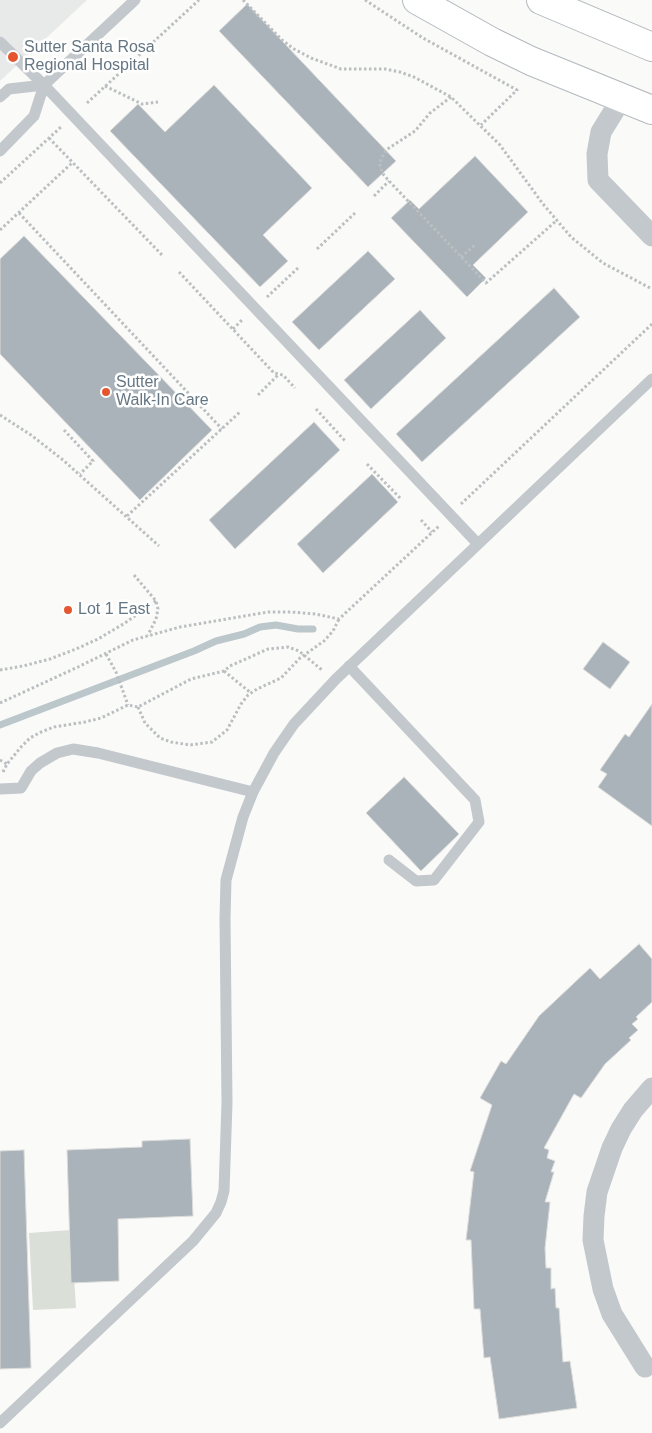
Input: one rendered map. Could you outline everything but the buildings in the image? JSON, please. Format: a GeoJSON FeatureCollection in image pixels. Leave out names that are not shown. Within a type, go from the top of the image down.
{"type":"FeatureCollection","features":[{"type":"Feature","properties":{"kind":"main road"},"geometry":{"type":"LineString","coordinates":[[417,0],[492,42],[532,61],[652,110]]}},
{"type":"Feature","properties":{"kind":"main road"},"geometry":{"type":"LineString","coordinates":[[541,0],[652,47]]}},
{"type":"Feature","properties":{"kind":"street"},"geometry":{"type":"LineString","coordinates":[[622,98],[601,132],[597,154],[598,180],[652,236]]}},
{"type":"Feature","properties":{"kind":"street"},"geometry":{"type":"LineString","coordinates":[[645,1367],[612,1314],[602,1289],[593,1240],[597,1192],[612,1148],[633,1110],[652,1088]]}},
{"type":"Feature","properties":{"kind":"lane"},"geometry":{"type":"LineString","coordinates":[[0,151],[34,116],[44,84],[135,0]]}},
{"type":"Feature","properties":{"kind":"lane"},"geometry":{"type":"LineString","coordinates":[[0,42],[44,84],[478,544]]}},
{"type":"Feature","properties":{"kind":"lane"},"geometry":{"type":"LineString","coordinates":[[0,97],[10,89],[44,84]]}},
{"type":"Feature","properties":{"kind":"lane"},"geometry":{"type":"LineString","coordinates":[[0,1422],[193,1241],[216,1213],[221,1202],[224,1191],[227,1103],[226,889],[236,839],[253,792],[274,753],[294,724],[334,681],[652,379]]}},
{"type":"Feature","properties":{"kind":"lane"},"geometry":{"type":"LineString","coordinates":[[350,666],[475,800],[479,822],[434,880],[416,881],[389,860]]}},
{"type":"Feature","properties":{"kind":"lane"},"geometry":{"type":"LineString","coordinates":[[0,789],[21,788],[31,770],[40,763],[56,753],[73,749],[98,752],[253,792]]}},
{"type":"Feature","properties":{"kind":"path"},"geometry":{"type":"LineString","coordinates":[[87,102],[199,0]]}},
{"type":"Feature","properties":{"kind":"path"},"geometry":{"type":"LineString","coordinates":[[243,0],[282,40],[294,50],[311,58],[341,69],[385,69],[400,72],[452,97],[481,125],[510,158],[571,237],[602,262],[652,289]]}},
{"type":"Feature","properties":{"kind":"path"},"geometry":{"type":"LineString","coordinates":[[365,0],[423,38],[517,90],[481,125]]}},
{"type":"Feature","properties":{"kind":"path"},"geometry":{"type":"LineString","coordinates":[[105,86],[142,104],[158,102]]}},
{"type":"Feature","properties":{"kind":"path"},"geometry":{"type":"LineString","coordinates":[[452,97],[430,113],[415,131],[386,150],[381,159],[380,166],[383,174],[486,282],[556,220]]}},
{"type":"Feature","properties":{"kind":"path"},"geometry":{"type":"LineString","coordinates":[[0,183],[62,126]]}},
{"type":"Feature","properties":{"kind":"path"},"geometry":{"type":"LineString","coordinates":[[50,138],[162,256]]}},
{"type":"Feature","properties":{"kind":"path"},"geometry":{"type":"LineString","coordinates":[[0,230],[73,162]]}},
{"type":"Feature","properties":{"kind":"path"},"geometry":{"type":"LineString","coordinates":[[374,196],[389,181]]}},
{"type":"Feature","properties":{"kind":"path"},"geometry":{"type":"LineString","coordinates":[[19,213],[222,429]]}},
{"type":"Feature","properties":{"kind":"path"},"geometry":{"type":"LineString","coordinates":[[317,249],[355,213]]}},
{"type":"Feature","properties":{"kind":"path"},"geometry":{"type":"LineString","coordinates":[[461,257],[475,245]]}},
{"type":"Feature","properties":{"kind":"path"},"geometry":{"type":"LineString","coordinates":[[264,299],[298,268]]}},
{"type":"Feature","properties":{"kind":"path"},"geometry":{"type":"LineString","coordinates":[[178,272],[274,373],[283,375],[295,388]]}},
{"type":"Feature","properties":{"kind":"path"},"geometry":{"type":"LineString","coordinates":[[232,329],[247,316]]}},
{"type":"Feature","properties":{"kind":"path"},"geometry":{"type":"LineString","coordinates":[[460,505],[652,324]]}},
{"type":"Feature","properties":{"kind":"path"},"geometry":{"type":"LineString","coordinates":[[258,395],[278,375]]}},
{"type":"Feature","properties":{"kind":"path"},"geometry":{"type":"LineString","coordinates":[[316,409],[346,442]]}},
{"type":"Feature","properties":{"kind":"path"},"geometry":{"type":"LineString","coordinates":[[127,516],[240,412]]}},
{"type":"Feature","properties":{"kind":"path"},"geometry":{"type":"LineString","coordinates":[[0,415],[31,434],[80,474],[159,546]]}},
{"type":"Feature","properties":{"kind":"path"},"geometry":{"type":"LineString","coordinates":[[64,430],[93,461],[80,474]]}},
{"type":"Feature","properties":{"kind":"path"},"geometry":{"type":"LineString","coordinates":[[368,464],[401,499]]}},
{"type":"Feature","properties":{"kind":"path"},"geometry":{"type":"LineString","coordinates":[[421,520],[432,532]]}},
{"type":"Feature","properties":{"kind":"path"},"geometry":{"type":"LineString","coordinates":[[138,707],[144,723],[160,738],[181,744],[212,742],[227,730],[241,704],[251,693],[281,678],[304,654],[324,641],[333,631],[339,619],[439,526]]}},
{"type":"Feature","properties":{"kind":"path"},"geometry":{"type":"LineString","coordinates":[[134,575],[156,601],[158,609],[156,619],[148,635]]}},
{"type":"Feature","properties":{"kind":"path"},"geometry":{"type":"LineString","coordinates":[[0,670],[50,659],[76,649],[125,623],[156,601]]}},
{"type":"Feature","properties":{"kind":"path"},"geometry":{"type":"LineString","coordinates":[[0,703],[133,640],[180,627],[268,612],[299,612],[339,619]]}},
{"type":"Feature","properties":{"kind":"path"},"geometry":{"type":"LineString","coordinates":[[149,701],[191,679],[224,671],[230,666],[268,649],[288,647],[304,654],[334,681]]}},
{"type":"Feature","properties":{"kind":"path"},"geometry":{"type":"LineString","coordinates":[[106,654],[116,672],[128,705]]}},
{"type":"Feature","properties":{"kind":"path"},"geometry":{"type":"LineString","coordinates":[[224,671],[251,693]]}},
{"type":"Feature","properties":{"kind":"path"},"geometry":{"type":"LineString","coordinates":[[0,760],[7,764]]}},
{"type":"Feature","properties":{"kind":"shaded area","name":"Sutter Santa Rosa Regional Hospital"},"geometry":{"type":"Polygon","coordinates":[[[0,0],[87,0],[0,81],[0,0]]]}},
{"type":"Feature","properties":{"kind":"shaded area"},"geometry":{"type":"Polygon","coordinates":[[[71,1230],[76,1308],[33,1310],[29,1233],[71,1230]]]}},
{"type":"Feature","properties":{"kind":"waterway"},"geometry":{"type":"LineString","coordinates":[[0,725],[216,641],[244,634],[260,627],[276,625],[298,629],[313,629]]}},
{"type":"Feature","properties":{"kind":"place","name":"Sutter Santa Rosa Regional Hospital"},"geometry":{"type":"Point","coordinates":[13,57]}},
{"type":"Feature","properties":{"kind":"place","name":"Sutter Walk-In Care"},"geometry":{"type":"Point","coordinates":[106,392]}},
{"type":"Feature","properties":{"kind":"place","name":"Lot 1 East"},"geometry":{"type":"Point","coordinates":[68,610]}}]}
